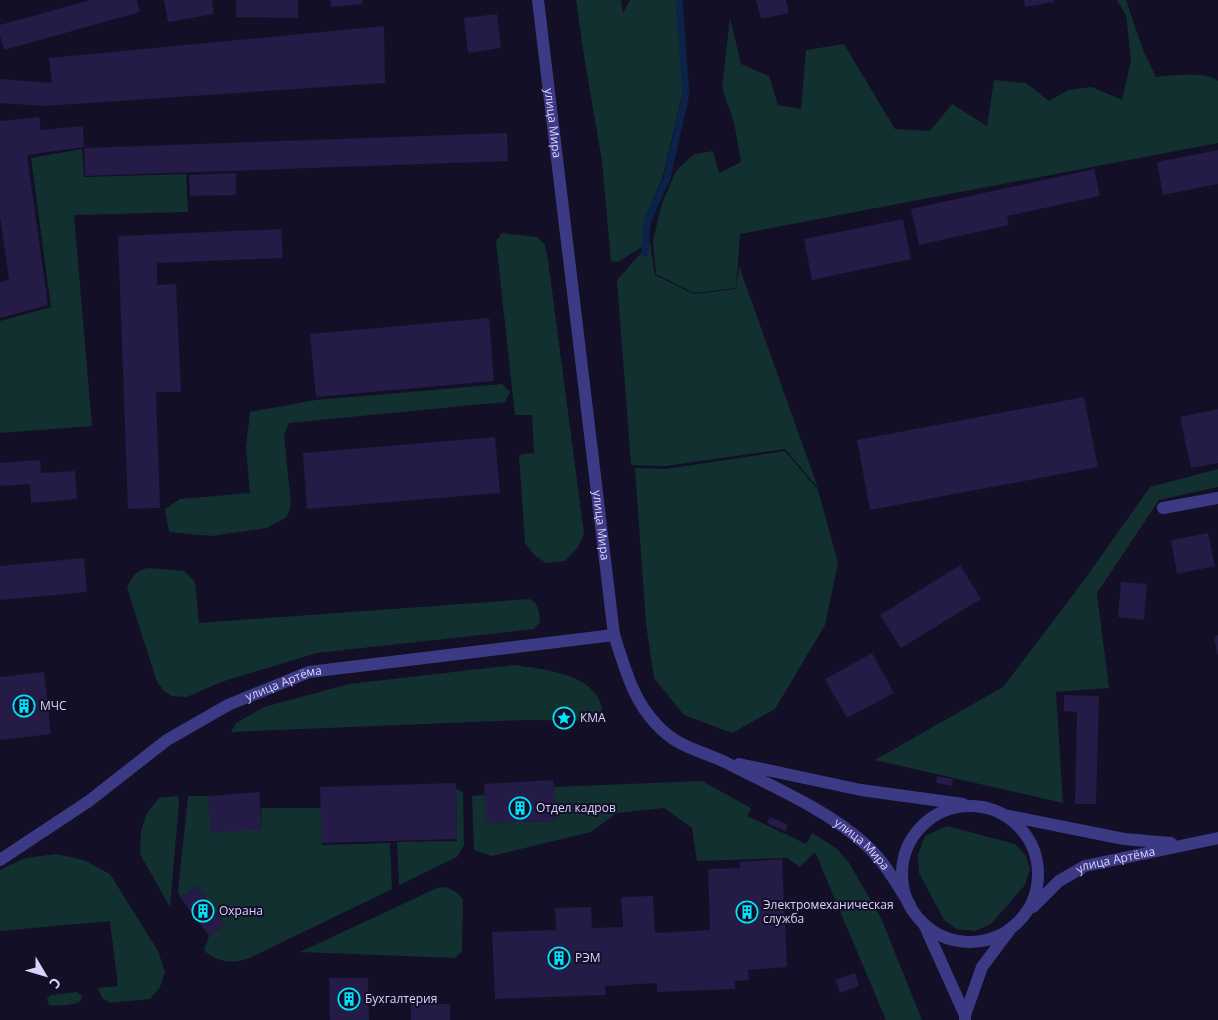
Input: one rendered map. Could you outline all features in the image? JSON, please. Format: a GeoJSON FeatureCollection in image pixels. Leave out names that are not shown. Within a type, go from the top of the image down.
{"type":"FeatureCollection","features":[{"type":"Feature","properties":{"kind":"street","name":"улица Мира"},"geometry":{"type":"LineString","coordinates":[[538,0],[614,636],[636,697],[655,723],[670,738],[691,750],[722,761],[825,814],[866,844],[892,876],[910,906]]}},
{"type":"Feature","properties":{"kind":"street"},"geometry":{"type":"LineString","coordinates":[[1163,508],[1218,498]]}},
{"type":"Feature","properties":{"kind":"street","name":"улица Артёма"},"geometry":{"type":"LineString","coordinates":[[0,860],[89,801],[167,740],[228,705],[309,672],[614,636]]}},
{"type":"Feature","properties":{"kind":"street"},"geometry":{"type":"LineString","coordinates":[[722,761],[862,790],[986,807]]}},
{"type":"Feature","properties":{"kind":"street","name":"улица Артёма"},"geometry":{"type":"LineString","coordinates":[[1027,912],[1036,892],[1039,870],[1034,849],[1022,830],[1006,815],[986,807],[964,806],[942,812],[924,824],[910,842],[903,862],[903,884],[910,906],[924,924],[943,937],[966,942],[990,940],[1011,929],[1060,881],[1085,866],[1218,838]]}},
{"type":"Feature","properties":{"kind":"street"},"geometry":{"type":"LineString","coordinates":[[1006,815],[1124,839],[1184,844]]}},
{"type":"Feature","properties":{"kind":"street"},"geometry":{"type":"LineString","coordinates":[[924,924],[964,1018]]}},
{"type":"Feature","properties":{"kind":"street"},"geometry":{"type":"LineString","coordinates":[[964,1018],[982,967],[1011,929]]}},
{"type":"Feature","properties":{"kind":"green space"},"geometry":{"type":"Polygon","coordinates":[[[576,0],[621,0],[623,13],[630,0],[676,0],[683,91],[663,176],[644,221],[643,246],[618,262],[611,261],[602,161],[576,0]]]}},
{"type":"Feature","properties":{"kind":"green space"},"geometry":{"type":"Polygon","coordinates":[[[1117,0],[1126,0],[1143,50],[1156,77],[1198,75],[1218,81],[1218,143],[740,234],[736,288],[694,293],[656,274],[653,241],[661,206],[676,171],[694,154],[713,151],[719,173],[741,162],[734,122],[722,88],[730,18],[741,64],[769,76],[778,105],[801,109],[806,50],[844,44],[895,129],[930,131],[952,104],[987,126],[994,80],[1026,83],[1049,101],[1068,90],[1092,87],[1122,100],[1131,60],[1126,15],[1117,0]]]}},
{"type":"Feature","properties":{"kind":"green space"},"geometry":{"type":"Polygon","coordinates":[[[82,149],[84,177],[186,174],[188,212],[74,215],[92,426],[0,433],[0,321],[51,307],[31,158],[82,149]]]}},
{"type":"Feature","properties":{"kind":"green space"},"geometry":{"type":"Polygon","coordinates":[[[502,233],[537,237],[545,245],[548,260],[584,534],[578,547],[565,561],[546,563],[534,555],[525,543],[519,455],[534,453],[532,415],[515,415],[496,241],[502,233]]]}},
{"type":"Feature","properties":{"kind":"green space"},"geometry":{"type":"Polygon","coordinates":[[[650,243],[655,275],[694,294],[736,289],[739,266],[818,488],[785,449],[665,466],[631,465],[617,280],[650,243]]]}},
{"type":"Feature","properties":{"kind":"green space"},"geometry":{"type":"Polygon","coordinates":[[[502,384],[510,392],[505,402],[289,423],[284,435],[291,504],[287,517],[267,528],[212,536],[169,532],[165,509],[180,499],[250,493],[246,448],[250,412],[316,400],[502,384]]]}},
{"type":"Feature","properties":{"kind":"green space"},"geometry":{"type":"Polygon","coordinates":[[[785,451],[818,490],[838,563],[825,625],[775,709],[732,733],[684,715],[654,678],[646,624],[635,468],[666,469],[785,451]]]}},
{"type":"Feature","properties":{"kind":"green space"},"geometry":{"type":"Polygon","coordinates":[[[1218,469],[1218,487],[1159,500],[1097,593],[1109,688],[1056,692],[1063,803],[875,760],[1003,687],[1082,583],[1150,487],[1218,469]]]}},
{"type":"Feature","properties":{"kind":"green space"},"geometry":{"type":"Polygon","coordinates":[[[148,568],[184,571],[195,582],[199,623],[529,599],[537,605],[540,622],[534,629],[317,653],[221,682],[187,697],[172,696],[164,691],[157,682],[127,588],[134,575],[148,568]]]}},
{"type":"Feature","properties":{"kind":"green space"},"geometry":{"type":"Polygon","coordinates":[[[514,665],[561,673],[583,683],[592,690],[600,701],[603,714],[599,721],[525,720],[231,732],[236,723],[264,707],[349,684],[514,665]]]}},
{"type":"Feature","properties":{"kind":"green space"},"geometry":{"type":"Polygon","coordinates":[[[702,781],[751,808],[747,816],[806,844],[812,833],[836,848],[849,863],[881,918],[922,1020],[886,1020],[815,852],[800,867],[787,858],[697,861],[692,828],[664,808],[617,813],[591,832],[492,856],[474,850],[472,796],[485,795],[486,823],[555,821],[554,787],[702,781]]]}},
{"type":"Feature","properties":{"kind":"green space"},"geometry":{"type":"Polygon","coordinates":[[[456,789],[463,792],[464,845],[457,857],[399,885],[397,842],[457,841],[456,789]]]}},
{"type":"Feature","properties":{"kind":"green space"},"geometry":{"type":"Polygon","coordinates":[[[178,796],[179,803],[170,907],[140,854],[141,831],[147,813],[159,798],[178,796]]]}},
{"type":"Feature","properties":{"kind":"green space"},"geometry":{"type":"Polygon","coordinates":[[[188,796],[208,796],[211,832],[262,829],[261,808],[321,808],[322,845],[390,843],[392,889],[241,961],[215,958],[204,950],[209,936],[225,924],[197,886],[181,898],[178,892],[188,796]]]}},
{"type":"Feature","properties":{"kind":"green space"},"geometry":{"type":"Polygon","coordinates":[[[947,826],[1015,844],[1026,856],[1030,869],[1025,885],[991,924],[975,931],[956,929],[944,920],[919,873],[918,854],[925,836],[947,826]]]}},
{"type":"Feature","properties":{"kind":"green space"},"geometry":{"type":"Polygon","coordinates":[[[56,854],[84,860],[110,874],[158,951],[165,972],[160,987],[150,999],[110,1003],[102,998],[98,988],[118,986],[110,921],[0,931],[0,870],[25,858],[56,854]]]}},
{"type":"Feature","properties":{"kind":"green space"},"geometry":{"type":"Polygon","coordinates":[[[446,887],[458,893],[463,900],[462,951],[455,958],[300,952],[437,888],[446,887]]]}},
{"type":"Feature","properties":{"kind":"green space"},"geometry":{"type":"Polygon","coordinates":[[[77,992],[82,996],[81,1001],[77,1003],[57,1006],[49,1005],[47,998],[51,995],[77,992]]]}},
{"type":"Feature","properties":{"kind":"building"},"geometry":{"type":"Polygon","coordinates":[[[91,0],[137,0],[140,12],[4,50],[0,36],[0,25],[91,0]]]}},
{"type":"Feature","properties":{"kind":"building"},"geometry":{"type":"Polygon","coordinates":[[[164,0],[212,0],[214,14],[168,22],[164,0]]]}},
{"type":"Feature","properties":{"kind":"building"},"geometry":{"type":"Polygon","coordinates":[[[236,0],[298,0],[298,18],[236,17],[236,0]]]}},
{"type":"Feature","properties":{"kind":"building"},"geometry":{"type":"Polygon","coordinates":[[[330,0],[362,0],[362,4],[331,7],[330,0]]]}},
{"type":"Feature","properties":{"kind":"building"},"geometry":{"type":"Polygon","coordinates":[[[756,0],[786,0],[789,13],[761,19],[756,0]]]}},
{"type":"Feature","properties":{"kind":"building"},"geometry":{"type":"Polygon","coordinates":[[[1024,0],[1054,0],[1054,2],[1025,7],[1024,0]]]}},
{"type":"Feature","properties":{"kind":"building"},"geometry":{"type":"Polygon","coordinates":[[[497,14],[501,48],[468,53],[464,18],[497,14]]]}},
{"type":"Feature","properties":{"kind":"building"},"geometry":{"type":"Polygon","coordinates":[[[384,26],[385,83],[44,106],[0,103],[0,79],[52,83],[49,58],[384,26]]]}},
{"type":"Feature","properties":{"kind":"building"},"geometry":{"type":"Polygon","coordinates":[[[39,117],[41,130],[83,126],[84,147],[27,155],[48,305],[0,318],[0,282],[9,280],[0,217],[0,121],[39,117]]]}},
{"type":"Feature","properties":{"kind":"building"},"geometry":{"type":"Polygon","coordinates":[[[507,133],[508,161],[85,176],[84,148],[507,133]]]}},
{"type":"Feature","properties":{"kind":"building"},"geometry":{"type":"Polygon","coordinates":[[[1218,150],[1218,184],[1163,195],[1157,162],[1218,150]]]}},
{"type":"Feature","properties":{"kind":"building"},"geometry":{"type":"Polygon","coordinates":[[[1094,169],[1100,196],[1007,216],[1009,225],[919,245],[911,209],[1094,169]]]}},
{"type":"Feature","properties":{"kind":"building"},"geometry":{"type":"Polygon","coordinates":[[[236,173],[236,195],[190,196],[189,175],[236,173]]]}},
{"type":"Feature","properties":{"kind":"building"},"geometry":{"type":"Polygon","coordinates":[[[903,219],[911,259],[812,280],[804,239],[903,219]]]}},
{"type":"Feature","properties":{"kind":"building"},"geometry":{"type":"Polygon","coordinates":[[[281,229],[283,258],[157,263],[157,285],[176,284],[181,392],[156,392],[160,508],[128,509],[118,236],[281,229]]]}},
{"type":"Feature","properties":{"kind":"building"},"geometry":{"type":"Polygon","coordinates":[[[489,318],[494,381],[316,397],[310,334],[489,318]]]}},
{"type":"Feature","properties":{"kind":"building"},"geometry":{"type":"Polygon","coordinates":[[[1084,397],[1098,467],[870,510],[857,440],[1084,397]]]}},
{"type":"Feature","properties":{"kind":"building"},"geometry":{"type":"Polygon","coordinates":[[[1218,409],[1218,463],[1191,468],[1180,417],[1218,409]]]}},
{"type":"Feature","properties":{"kind":"building"},"geometry":{"type":"Polygon","coordinates":[[[495,437],[500,493],[307,509],[303,453],[495,437]]]}},
{"type":"Feature","properties":{"kind":"building"},"geometry":{"type":"Polygon","coordinates":[[[40,460],[41,473],[75,471],[77,499],[31,503],[30,484],[0,486],[0,463],[40,460]]]}},
{"type":"Feature","properties":{"kind":"building"},"geometry":{"type":"Polygon","coordinates":[[[1208,533],[1215,566],[1177,574],[1171,540],[1208,533]]]}},
{"type":"Feature","properties":{"kind":"building"},"geometry":{"type":"Polygon","coordinates":[[[84,558],[87,592],[0,600],[0,566],[84,558]]]}},
{"type":"Feature","properties":{"kind":"building"},"geometry":{"type":"Polygon","coordinates":[[[960,565],[981,599],[901,648],[880,615],[960,565]]]}},
{"type":"Feature","properties":{"kind":"building"},"geometry":{"type":"Polygon","coordinates":[[[1121,582],[1147,584],[1144,620],[1118,617],[1121,582]]]}},
{"type":"Feature","properties":{"kind":"building"},"geometry":{"type":"Polygon","coordinates":[[[1218,635],[1218,654],[1217,654],[1214,637],[1218,635]]]}},
{"type":"Feature","properties":{"kind":"building"},"geometry":{"type":"Polygon","coordinates":[[[872,653],[894,693],[847,718],[825,679],[872,653]]]}},
{"type":"Feature","properties":{"kind":"building","name":"МЧС"},"geometry":{"type":"Polygon","coordinates":[[[44,672],[51,734],[0,740],[0,677],[44,672]]]}},
{"type":"Feature","properties":{"kind":"building"},"geometry":{"type":"Polygon","coordinates":[[[1064,695],[1099,696],[1096,804],[1075,804],[1077,712],[1064,711],[1064,695]]]}},
{"type":"Feature","properties":{"kind":"building"},"geometry":{"type":"Polygon","coordinates":[[[937,776],[953,779],[952,786],[936,783],[937,776]]]}},
{"type":"Feature","properties":{"kind":"building","name":"Отдел кадров"},"geometry":{"type":"Polygon","coordinates":[[[553,780],[556,821],[486,823],[484,784],[553,780]]]}},
{"type":"Feature","properties":{"kind":"building"},"geometry":{"type":"Polygon","coordinates":[[[456,783],[457,839],[322,843],[320,787],[456,783]]]}},
{"type":"Feature","properties":{"kind":"building"},"geometry":{"type":"Polygon","coordinates":[[[259,792],[262,829],[211,833],[208,796],[259,792]]]}},
{"type":"Feature","properties":{"kind":"building"},"geometry":{"type":"Polygon","coordinates":[[[770,817],[788,825],[785,831],[767,823],[770,817]]]}},
{"type":"Feature","properties":{"kind":"building","name":"Электромеханическая служба"},"geometry":{"type":"Polygon","coordinates":[[[782,859],[787,967],[748,970],[749,980],[735,981],[735,989],[657,992],[657,983],[605,986],[606,995],[495,999],[492,932],[556,930],[555,908],[591,907],[592,928],[623,927],[621,897],[653,896],[655,933],[710,930],[708,869],[740,868],[740,862],[782,859]]]}},
{"type":"Feature","properties":{"kind":"building","name":"Охрана"},"geometry":{"type":"Polygon","coordinates":[[[197,886],[225,924],[209,936],[181,898],[197,886]]]}},
{"type":"Feature","properties":{"kind":"building"},"geometry":{"type":"Polygon","coordinates":[[[855,973],[859,986],[840,993],[835,980],[855,973]]]}},
{"type":"Feature","properties":{"kind":"building","name":"Бухгалтерия"},"geometry":{"type":"Polygon","coordinates":[[[329,978],[368,978],[369,1020],[330,1020],[329,978]]]}},
{"type":"Feature","properties":{"kind":"building","name":"Бухгалтерия"},"geometry":{"type":"Polygon","coordinates":[[[411,1004],[450,1004],[450,1020],[411,1020],[411,1004]]]}},
{"type":"Feature","properties":{"kind":"waterway"},"geometry":{"type":"LineString","coordinates":[[645,253],[647,222],[667,178],[686,94],[679,0]]}},
{"type":"Feature","properties":{"kind":"place","name":"МЧС"},"geometry":{"type":"Point","coordinates":[24,706]}},
{"type":"Feature","properties":{"kind":"place","name":"КМА"},"geometry":{"type":"Point","coordinates":[564,718]}},
{"type":"Feature","properties":{"kind":"place","name":"Отдел кадров"},"geometry":{"type":"Point","coordinates":[520,808]}},
{"type":"Feature","properties":{"kind":"place","name":"Охрана"},"geometry":{"type":"Point","coordinates":[203,911]}},
{"type":"Feature","properties":{"kind":"place","name":"Электромеханическая служба"},"geometry":{"type":"Point","coordinates":[747,912]}},
{"type":"Feature","properties":{"kind":"place","name":"РЭМ"},"geometry":{"type":"Point","coordinates":[559,958]}},
{"type":"Feature","properties":{"kind":"place","name":"Бухгалтерия"},"geometry":{"type":"Point","coordinates":[349,999]}}]}
